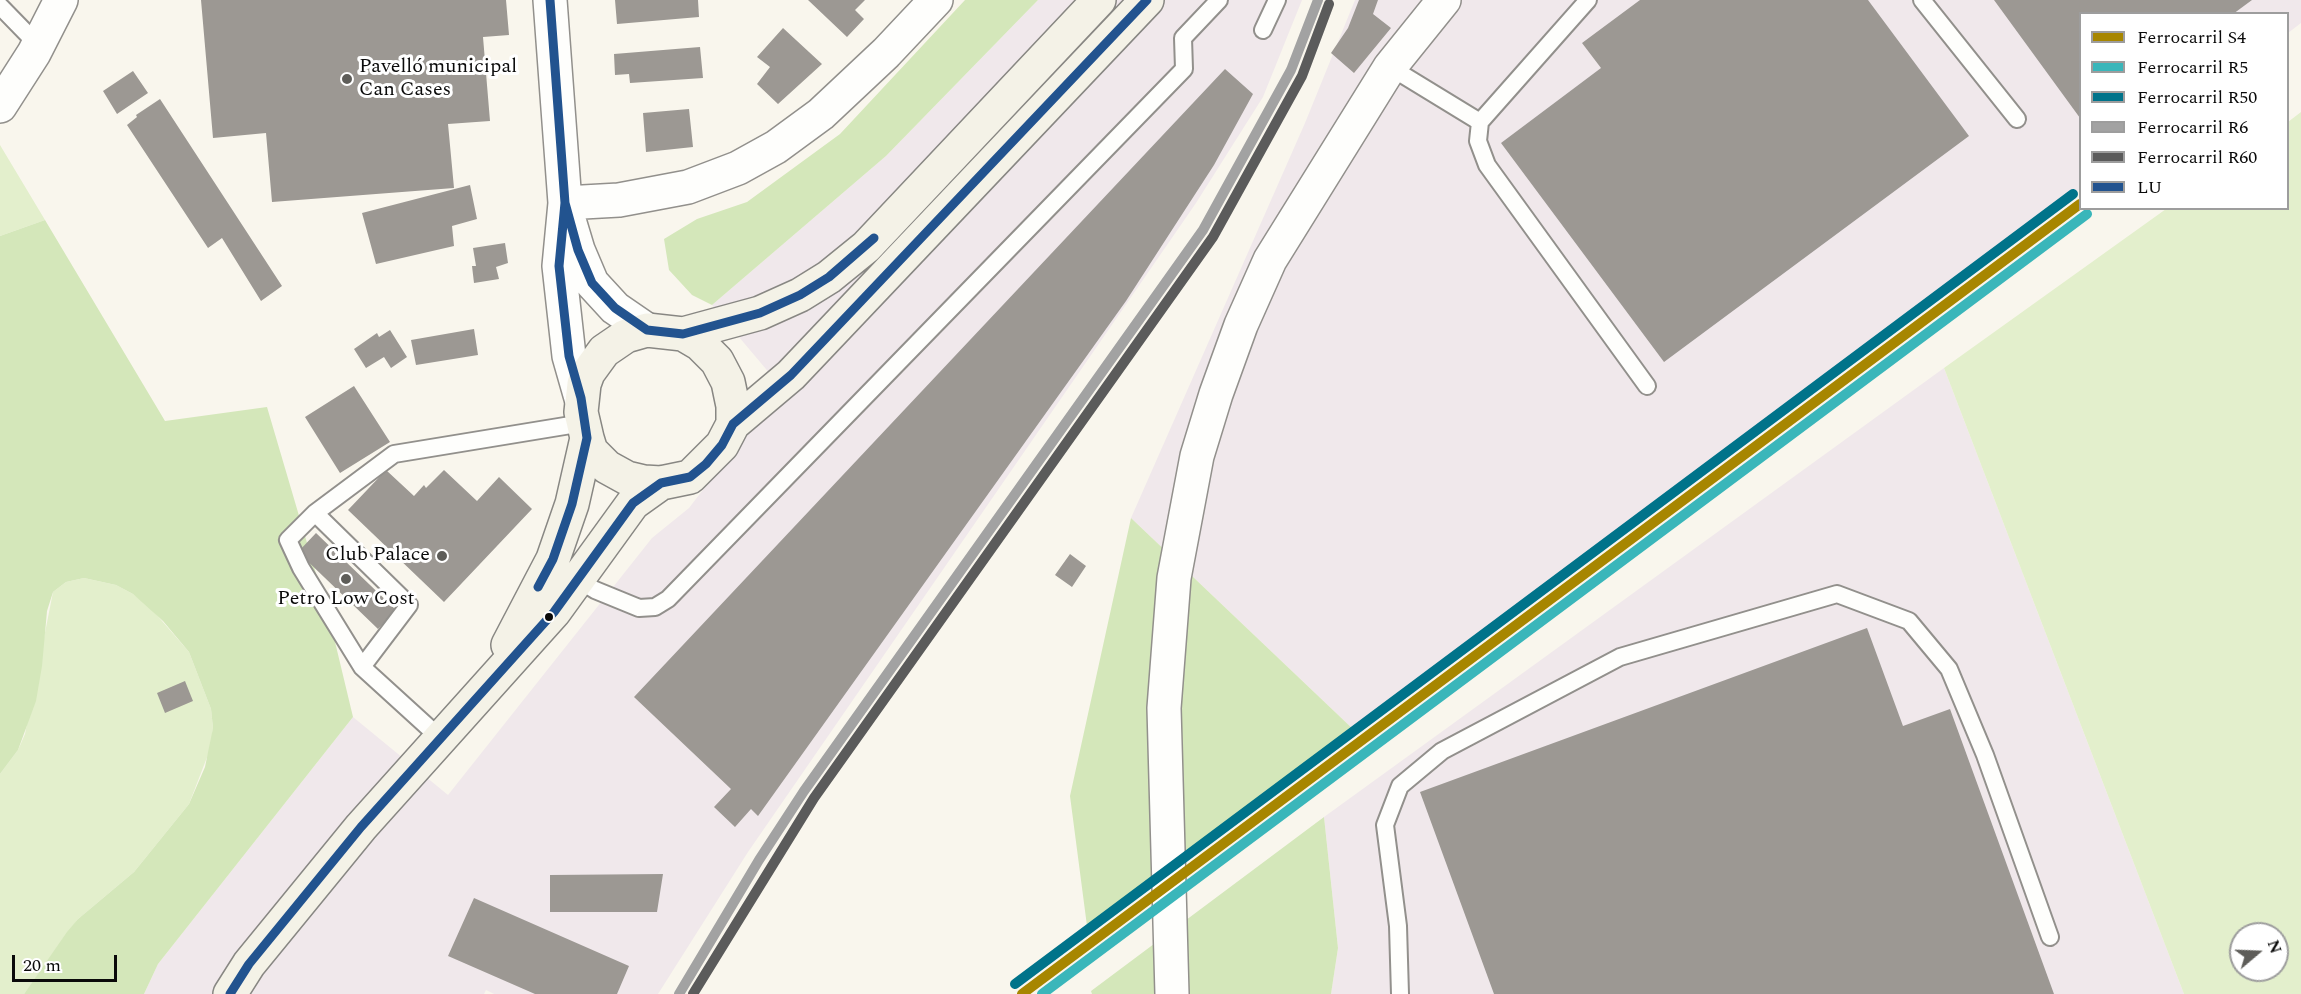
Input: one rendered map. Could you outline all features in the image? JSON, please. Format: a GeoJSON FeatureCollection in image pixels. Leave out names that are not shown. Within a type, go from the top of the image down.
{"type":"FeatureCollection","features":[{"type":"Feature","properties":{"kind":"main road"},"geometry":{"type":"LineString","coordinates":[[489,683],[553,559],[572,504],[588,373],[604,351],[626,336],[647,330],[684,334],[760,313],[800,295],[830,277],[866,247],[1099,0]]}},
{"type":"Feature","properties":{"kind":"main road"},"geometry":{"type":"LineString","coordinates":[[584,419],[591,451],[607,467],[627,478],[661,483],[690,477],[722,445],[733,424],[791,375],[1147,0]]}},
{"type":"Feature","properties":{"kind":"main road"},"geometry":{"type":"LineString","coordinates":[[684,334],[700,344],[717,361],[728,382],[734,406],[733,424]]}},
{"type":"Feature","properties":{"kind":"main road"},"geometry":{"type":"LineString","coordinates":[[230,994],[249,964],[361,827],[554,612],[633,503],[661,483]]}},
{"type":"Feature","properties":{"kind":"street"},"geometry":{"type":"LineString","coordinates":[[0,106],[38,45],[60,0]]}},
{"type":"Feature","properties":{"kind":"street"},"geometry":{"type":"LineString","coordinates":[[550,0],[565,203],[559,266],[569,356],[584,419]]}},
{"type":"Feature","properties":{"kind":"street"},"geometry":{"type":"LineString","coordinates":[[565,203],[619,200],[688,187],[747,163],[776,147],[821,114],[886,53],[936,0]]}},
{"type":"Feature","properties":{"kind":"street"},"geometry":{"type":"LineString","coordinates":[[1172,994],[1173,954],[1164,708],[1174,578],[1197,456],[1241,325],[1270,260],[1390,67],[1444,0]]}},
{"type":"Feature","properties":{"kind":"street"},"geometry":{"type":"LineString","coordinates":[[565,203],[578,250],[592,283],[615,308],[647,330]]}},
{"type":"Feature","properties":{"kind":"lane"},"geometry":{"type":"LineString","coordinates":[[577,579],[595,590],[639,608],[656,607],[668,599],[1185,69],[1183,38],[1219,0]]}},
{"type":"Feature","properties":{"kind":"lane"},"geometry":{"type":"LineString","coordinates":[[1263,30],[1277,0]]}},
{"type":"Feature","properties":{"kind":"lane"},"geometry":{"type":"LineString","coordinates":[[1588,0],[1480,122],[1479,141],[1487,165],[1647,386]]}},
{"type":"Feature","properties":{"kind":"lane"},"geometry":{"type":"LineString","coordinates":[[1922,0],[2017,119]]}},
{"type":"Feature","properties":{"kind":"lane"},"geometry":{"type":"LineString","coordinates":[[0,6],[38,45]]}},
{"type":"Feature","properties":{"kind":"lane"},"geometry":{"type":"LineString","coordinates":[[1390,67],[1480,122]]}},
{"type":"Feature","properties":{"kind":"lane"},"geometry":{"type":"LineString","coordinates":[[440,738],[362,667],[301,568],[288,540],[315,513],[394,454],[584,419]]}},
{"type":"Feature","properties":{"kind":"lane"},"geometry":{"type":"LineString","coordinates":[[315,513],[410,605],[362,667]]}},
{"type":"Feature","properties":{"kind":"lane"},"geometry":{"type":"LineString","coordinates":[[1400,994],[1398,926],[1385,825],[1400,786],[1442,751],[1620,657],[1837,594],[1909,621],[1949,669],[1985,755],[2050,937]]}},
{"type":"Feature","properties":{"kind":"shaded area"},"geometry":{"type":"Polygon","coordinates":[[[1038,0],[1302,0],[1263,97],[1196,203],[748,852],[658,994],[494,994],[486,990],[484,994],[144,994],[158,964],[353,717],[448,795],[652,538],[689,508],[755,422],[787,394],[712,305],[886,156],[1038,0]]]}},
{"type":"Feature","properties":{"kind":"shaded area"},"geometry":{"type":"Polygon","coordinates":[[[1355,0],[2301,0],[2301,23],[2289,32],[2289,12],[2079,12],[2079,190],[1355,731],[1131,518],[1305,123],[1355,0]]]}},
{"type":"Feature","properties":{"kind":"shaded area"},"geometry":{"type":"Polygon","coordinates":[[[1944,368],[2184,994],[1331,994],[1338,948],[1324,817],[1944,368]]]}},
{"type":"Feature","properties":{"kind":"green space"},"geometry":{"type":"Polygon","coordinates":[[[965,0],[1038,0],[886,156],[712,305],[692,295],[669,270],[664,239],[697,219],[747,202],[840,134],[965,0]]]}},
{"type":"Feature","properties":{"kind":"green space"},"geometry":{"type":"Polygon","coordinates":[[[2301,112],[2301,994],[2184,994],[1944,368],[2165,210],[2289,210],[2289,121],[2301,112]]]}},
{"type":"Feature","properties":{"kind":"green space"},"geometry":{"type":"Polygon","coordinates":[[[0,145],[45,220],[0,236],[0,145]]]}},
{"type":"Feature","properties":{"kind":"green space"},"geometry":{"type":"Polygon","coordinates":[[[45,220],[165,421],[267,407],[330,621],[353,717],[158,964],[144,994],[24,994],[78,919],[134,872],[189,804],[205,767],[213,728],[211,709],[189,652],[163,621],[133,594],[116,585],[84,578],[66,582],[53,592],[47,611],[36,701],[18,750],[0,774],[0,236],[45,220]]]}},
{"type":"Feature","properties":{"kind":"green space"},"geometry":{"type":"Polygon","coordinates":[[[1131,518],[1355,731],[1087,926],[1070,796],[1131,518]]]}},
{"type":"Feature","properties":{"kind":"green space"},"geometry":{"type":"Polygon","coordinates":[[[84,578],[116,585],[133,594],[149,606],[189,652],[211,709],[213,728],[211,747],[189,804],[134,872],[78,919],[24,994],[0,994],[0,774],[18,750],[25,734],[53,592],[66,582],[84,578]]]}},
{"type":"Feature","properties":{"kind":"green space"},"geometry":{"type":"Polygon","coordinates":[[[1324,817],[1338,948],[1331,994],[1092,994],[1091,991],[1324,817]]]}},
{"type":"Feature","properties":{"kind":"building","name":"Pavelló municipal Can Cases"},"geometry":{"type":"Polygon","coordinates":[[[201,0],[506,0],[509,35],[483,37],[490,121],[448,124],[454,188],[272,202],[266,133],[213,138],[201,0]]]}},
{"type":"Feature","properties":{"kind":"building"},"geometry":{"type":"Polygon","coordinates":[[[615,0],[698,0],[699,17],[617,24],[615,0]]]}},
{"type":"Feature","properties":{"kind":"building"},"geometry":{"type":"Polygon","coordinates":[[[808,0],[865,0],[855,10],[864,19],[847,37],[808,0]]]}},
{"type":"Feature","properties":{"kind":"building"},"geometry":{"type":"Polygon","coordinates":[[[1359,0],[1378,0],[1373,14],[1391,28],[1354,73],[1331,53],[1348,28],[1359,0]]]}},
{"type":"Feature","properties":{"kind":"building"},"geometry":{"type":"Polygon","coordinates":[[[1640,0],[1868,0],[1969,136],[1664,362],[1501,143],[1601,68],[1582,43],[1640,0]]]}},
{"type":"Feature","properties":{"kind":"building"},"geometry":{"type":"Polygon","coordinates":[[[1994,0],[2252,0],[2236,12],[2079,12],[2079,117],[1994,0]]]}},
{"type":"Feature","properties":{"kind":"building"},"geometry":{"type":"Polygon","coordinates":[[[783,28],[822,64],[778,104],[757,84],[770,67],[757,57],[783,28]]]}},
{"type":"Feature","properties":{"kind":"building"},"geometry":{"type":"Polygon","coordinates":[[[700,47],[703,78],[630,83],[629,74],[615,75],[614,54],[700,47]]]}},
{"type":"Feature","properties":{"kind":"building"},"geometry":{"type":"Polygon","coordinates":[[[1225,69],[1253,94],[1214,165],[1126,301],[758,816],[751,809],[735,827],[714,807],[731,789],[634,697],[1225,69]]]}},
{"type":"Feature","properties":{"kind":"building"},"geometry":{"type":"Polygon","coordinates":[[[133,71],[148,93],[117,114],[103,91],[133,71]]]}},
{"type":"Feature","properties":{"kind":"building"},"geometry":{"type":"Polygon","coordinates":[[[160,99],[282,286],[261,301],[222,238],[208,248],[127,125],[137,117],[136,115],[160,99]]]}},
{"type":"Feature","properties":{"kind":"building"},"geometry":{"type":"Polygon","coordinates":[[[689,109],[693,147],[646,152],[643,113],[689,109]]]}},
{"type":"Feature","properties":{"kind":"building"},"geometry":{"type":"Polygon","coordinates":[[[470,185],[477,219],[452,226],[454,246],[376,264],[362,213],[470,185]]]}},
{"type":"Feature","properties":{"kind":"building"},"geometry":{"type":"Polygon","coordinates":[[[505,243],[508,263],[496,267],[499,279],[474,283],[472,266],[476,266],[473,248],[505,243]]]}},
{"type":"Feature","properties":{"kind":"building"},"geometry":{"type":"Polygon","coordinates":[[[474,329],[478,355],[416,365],[411,340],[474,329]]]}},
{"type":"Feature","properties":{"kind":"building"},"geometry":{"type":"Polygon","coordinates":[[[390,330],[407,357],[391,368],[384,357],[366,368],[354,349],[377,333],[379,337],[390,330]]]}},
{"type":"Feature","properties":{"kind":"building"},"geometry":{"type":"Polygon","coordinates":[[[354,386],[390,442],[340,473],[305,417],[354,386]]]}},
{"type":"Feature","properties":{"kind":"building","name":"Club Palace"},"geometry":{"type":"Polygon","coordinates":[[[386,470],[414,496],[424,485],[426,488],[444,470],[477,501],[499,477],[532,509],[444,602],[348,510],[386,470]]]}},
{"type":"Feature","properties":{"kind":"building"},"geometry":{"type":"Polygon","coordinates":[[[316,533],[396,610],[378,629],[298,552],[316,533]]]}},
{"type":"Feature","properties":{"kind":"building"},"geometry":{"type":"Polygon","coordinates":[[[1070,554],[1086,566],[1072,587],[1055,575],[1070,554]]]}},
{"type":"Feature","properties":{"kind":"building"},"geometry":{"type":"Polygon","coordinates":[[[1867,628],[1903,726],[1950,709],[2054,994],[1494,994],[1420,792],[1867,628]]]}},
{"type":"Feature","properties":{"kind":"building"},"geometry":{"type":"Polygon","coordinates":[[[185,681],[193,701],[165,713],[157,693],[185,681]]]}},
{"type":"Feature","properties":{"kind":"building"},"geometry":{"type":"Polygon","coordinates":[[[663,874],[657,912],[550,912],[550,875],[663,874]]]}},
{"type":"Feature","properties":{"kind":"building"},"geometry":{"type":"Polygon","coordinates":[[[474,898],[629,966],[617,994],[535,994],[448,956],[474,898]]]}},
{"type":"Feature","properties":{"kind":"rail line","name":"R6"},"geometry":{"type":"LineString","coordinates":[[679,994],[759,860],[804,791],[1203,230],[1291,70],[1318,0]]}},
{"type":"Feature","properties":{"kind":"rail line","name":"R60"},"geometry":{"type":"LineString","coordinates":[[693,994],[814,798],[1213,237],[1302,76],[1329,4]]}},
{"type":"Feature","properties":{"kind":"rail line","name":"R50"},"geometry":{"type":"LineString","coordinates":[[1015,984],[2073,194]]}},
{"type":"Feature","properties":{"kind":"rail line","name":"S4"},"geometry":{"type":"LineString","coordinates":[[1022,994],[2079,205]]}},
{"type":"Feature","properties":{"kind":"rail line","name":"R5"},"geometry":{"type":"LineString","coordinates":[[1042,994],[2087,214]]}},
{"type":"Feature","properties":{"kind":"transit line","name":"LU"},"geometry":{"type":"LineString","coordinates":[[538,587],[553,559],[572,504],[587,438],[581,398],[569,356],[559,266],[565,203],[550,0]]}},
{"type":"Feature","properties":{"kind":"transit line","name":"LU"},"geometry":{"type":"LineString","coordinates":[[230,994],[249,964],[361,827],[554,612],[633,503],[661,483],[690,477],[706,464],[722,445],[733,424],[791,375],[1147,0]]}},
{"type":"Feature","properties":{"kind":"transit line","name":"LU"},"geometry":{"type":"LineString","coordinates":[[565,203],[578,250],[592,283],[615,308],[647,330],[683,334],[760,313],[800,295],[829,277],[874,238]]}},
{"type":"Feature","properties":{"kind":"place","name":"Pavelló municipal Can Cases"},"geometry":{"type":"Point","coordinates":[347,79]}},
{"type":"Feature","properties":{"kind":"place","name":"Club Palace"},"geometry":{"type":"Point","coordinates":[442,556]}},
{"type":"Feature","properties":{"kind":"place","name":"Petro Low Cost"},"geometry":{"type":"Point","coordinates":[346,579]}}]}
